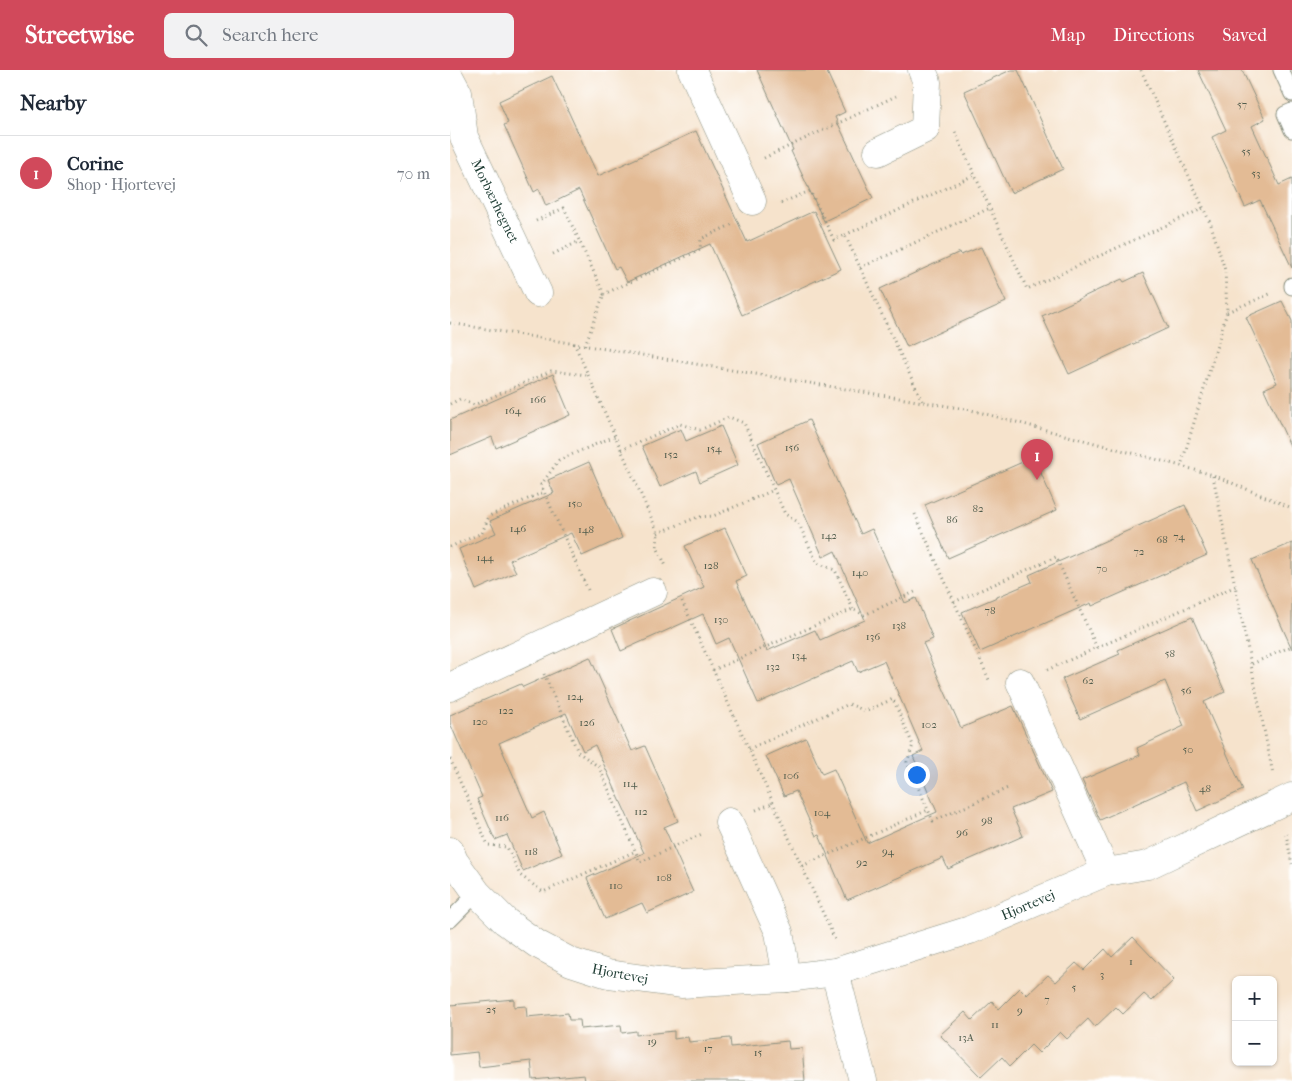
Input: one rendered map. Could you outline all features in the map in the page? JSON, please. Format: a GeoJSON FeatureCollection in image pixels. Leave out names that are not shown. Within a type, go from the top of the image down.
{"type":"FeatureCollection","features":[{"type":"Feature","properties":{"kind":"street"},"geometry":{"type":"LineString","coordinates":[[692,70],[738,170],[753,208]]}},
{"type":"Feature","properties":{"kind":"street"},"geometry":{"type":"LineString","coordinates":[[878,152],[925,129],[925,76]]}},
{"type":"Feature","properties":{"kind":"street","name":"Morbærhegnet"},"geometry":{"type":"LineString","coordinates":[[450,78],[458,93],[464,137],[538,293]]}},
{"type":"Feature","properties":{"kind":"street"},"geometry":{"type":"LineString","coordinates":[[450,687],[599,617],[661,583]]}},
{"type":"Feature","properties":{"kind":"street"},"geometry":{"type":"LineString","coordinates":[[1020,682],[1106,872]]}},
{"type":"Feature","properties":{"kind":"street","name":"Hjortevej"},"geometry":{"type":"LineString","coordinates":[[450,851],[454,861],[478,893],[505,921],[537,944],[571,962],[608,974],[681,984],[787,978],[841,970],[970,930],[1106,872],[1148,865],[1286,800]]}},
{"type":"Feature","properties":{"kind":"street"},"geometry":{"type":"LineString","coordinates":[[729,822],[779,932],[787,978]]}},
{"type":"Feature","properties":{"kind":"street"},"geometry":{"type":"LineString","coordinates":[[841,970],[863,1081]]}},
{"type":"Feature","properties":{"kind":"lane"},"geometry":{"type":"LineString","coordinates":[[1281,70],[1292,94]]}},
{"type":"Feature","properties":{"kind":"lane"},"geometry":{"type":"LineString","coordinates":[[1292,110],[1284,114],[1292,130]]}},
{"type":"Feature","properties":{"kind":"lane"},"geometry":{"type":"LineString","coordinates":[[450,920],[478,893]]}},
{"type":"Feature","properties":{"kind":"path"},"geometry":{"type":"LineString","coordinates":[[1141,70],[1204,208],[1225,270],[1226,312],[1180,466]]}},
{"type":"Feature","properties":{"kind":"path"},"geometry":{"type":"LineString","coordinates":[[738,170],[925,76]]}},
{"type":"Feature","properties":{"kind":"path"},"geometry":{"type":"LineString","coordinates":[[954,131],[1027,289],[1204,208]]}},
{"type":"Feature","properties":{"kind":"path"},"geometry":{"type":"LineString","coordinates":[[585,345],[604,294],[700,250],[700,239],[753,208],[810,190],[834,240],[974,175]]}},
{"type":"Feature","properties":{"kind":"path"},"geometry":{"type":"LineString","coordinates":[[510,232],[564,208],[604,294]]}},
{"type":"Feature","properties":{"kind":"path"},"geometry":{"type":"LineString","coordinates":[[860,268],[990,208]]}},
{"type":"Feature","properties":{"kind":"path"},"geometry":{"type":"LineString","coordinates":[[845,235],[922,401]]}},
{"type":"Feature","properties":{"kind":"path"},"geometry":{"type":"LineString","coordinates":[[1226,312],[1292,286]]}},
{"type":"Feature","properties":{"kind":"path"},"geometry":{"type":"LineString","coordinates":[[450,323],[971,410],[1213,475],[1292,508]]}},
{"type":"Feature","properties":{"kind":"path"},"geometry":{"type":"LineString","coordinates":[[574,343],[658,534],[657,547],[661,583]]}},
{"type":"Feature","properties":{"kind":"path"},"geometry":{"type":"LineString","coordinates":[[450,404],[460,399],[474,405],[552,371],[588,375]]}},
{"type":"Feature","properties":{"kind":"path"},"geometry":{"type":"LineString","coordinates":[[621,450],[680,424],[700,430],[730,417],[744,423],[784,514],[798,522],[817,563],[835,570],[852,609],[864,614],[917,591]]}},
{"type":"Feature","properties":{"kind":"path"},"geometry":{"type":"LineString","coordinates":[[599,617],[541,485],[559,460],[615,436]]}},
{"type":"Feature","properties":{"kind":"path"},"geometry":{"type":"LineString","coordinates":[[1213,475],[1252,664],[1286,800],[1292,864]]}},
{"type":"Feature","properties":{"kind":"path"},"geometry":{"type":"LineString","coordinates":[[658,534],[698,517],[713,516],[774,490]]}},
{"type":"Feature","properties":{"kind":"path"},"geometry":{"type":"LineString","coordinates":[[450,547],[482,532],[488,516],[544,492]]}},
{"type":"Feature","properties":{"kind":"path"},"geometry":{"type":"LineString","coordinates":[[916,514],[995,693],[1236,586]]}},
{"type":"Feature","properties":{"kind":"path"},"geometry":{"type":"LineString","coordinates":[[954,602],[1056,557],[1097,648]]}},
{"type":"Feature","properties":{"kind":"path"},"geometry":{"type":"LineString","coordinates":[[681,600],[802,866],[841,970]]}},
{"type":"Feature","properties":{"kind":"path"},"geometry":{"type":"LineString","coordinates":[[713,670],[852,609]]}},
{"type":"Feature","properties":{"kind":"path"},"geometry":{"type":"LineString","coordinates":[[1252,664],[1292,646]]}},
{"type":"Feature","properties":{"kind":"path"},"geometry":{"type":"LineString","coordinates":[[532,649],[578,752],[599,767],[640,862],[773,802]]}},
{"type":"Feature","properties":{"kind":"path"},"geometry":{"type":"LineString","coordinates":[[749,748],[849,704],[866,711],[893,699],[913,745],[907,762],[933,821],[1008,788]]}},
{"type":"Feature","properties":{"kind":"path"},"geometry":{"type":"LineString","coordinates":[[450,759],[488,844],[507,847],[520,875],[543,892],[636,851]]}},
{"type":"Feature","properties":{"kind":"path"},"geometry":{"type":"LineString","coordinates":[[802,866],[928,810]]}},
{"type":"Feature","properties":{"kind":"building"},"geometry":{"type":"Polygon","coordinates":[[[757,70],[826,70],[845,112],[835,117],[873,198],[824,221],[791,151],[793,150],[757,70]]]}},
{"type":"Feature","properties":{"kind":"building"},"geometry":{"type":"Polygon","coordinates":[[[1011,70],[1018,70],[1063,169],[1011,193],[964,91],[1011,70]]]}},
{"type":"Feature","properties":{"kind":"building"},"geometry":{"type":"Polygon","coordinates":[[[1198,70],[1242,70],[1265,119],[1252,126],[1279,185],[1292,179],[1292,268],[1260,200],[1245,207],[1212,137],[1226,130],[1198,70]]]}},
{"type":"Feature","properties":{"kind":"building"},"geometry":{"type":"Polygon","coordinates":[[[552,76],[598,176],[696,131],[747,242],[814,211],[841,269],[742,315],[710,244],[627,282],[619,267],[615,269],[579,190],[546,206],[539,189],[534,192],[504,125],[508,123],[499,101],[552,76]]]}},
{"type":"Feature","properties":{"kind":"building"},"geometry":{"type":"Polygon","coordinates":[[[981,247],[1006,302],[907,347],[880,289],[960,252],[961,255],[981,247]]]}},
{"type":"Feature","properties":{"kind":"building"},"geometry":{"type":"Polygon","coordinates":[[[1143,273],[1168,328],[1069,374],[1042,316],[1122,279],[1124,282],[1143,273]]]}},
{"type":"Feature","properties":{"kind":"building"},"geometry":{"type":"Polygon","coordinates":[[[1282,301],[1292,321],[1292,450],[1264,389],[1277,383],[1246,317],[1282,301]]]}},
{"type":"Feature","properties":{"kind":"building"},"geometry":{"type":"Polygon","coordinates":[[[553,374],[570,415],[496,448],[492,437],[450,455],[450,420],[553,374]]]}},
{"type":"Feature","properties":{"kind":"building"},"geometry":{"type":"Polygon","coordinates":[[[809,420],[861,534],[872,529],[905,603],[916,598],[933,639],[923,643],[961,728],[1013,706],[1052,792],[1011,809],[1023,836],[948,869],[943,858],[847,900],[819,835],[816,836],[796,791],[784,796],[766,756],[806,738],[822,774],[834,769],[867,843],[937,812],[913,756],[923,751],[884,661],[858,672],[853,661],[758,703],[729,638],[716,644],[703,614],[621,651],[612,629],[704,587],[685,546],[725,528],[747,576],[736,581],[767,651],[815,630],[820,640],[865,620],[835,551],[823,557],[789,479],[776,485],[758,443],[809,420]]]}},
{"type":"Feature","properties":{"kind":"building"},"geometry":{"type":"Polygon","coordinates":[[[721,426],[738,465],[700,482],[696,471],[660,487],[642,446],[681,429],[686,441],[721,426]]]}},
{"type":"Feature","properties":{"kind":"building"},"geometry":{"type":"Polygon","coordinates":[[[1034,457],[1057,510],[948,558],[925,505],[1034,457]]]}},
{"type":"Feature","properties":{"kind":"building"},"geometry":{"type":"Polygon","coordinates":[[[589,462],[622,538],[582,556],[571,533],[510,560],[516,572],[476,590],[459,549],[496,533],[490,521],[554,493],[548,480],[589,462]]]}},
{"type":"Feature","properties":{"kind":"building"},"geometry":{"type":"Polygon","coordinates":[[[1185,505],[1207,555],[1092,606],[1091,603],[980,652],[962,612],[1032,582],[1029,575],[1185,505]]]}},
{"type":"Feature","properties":{"kind":"building"},"geometry":{"type":"Polygon","coordinates":[[[1292,543],[1292,649],[1252,560],[1292,543]]]}},
{"type":"Feature","properties":{"kind":"building"},"geometry":{"type":"Polygon","coordinates":[[[1192,617],[1225,692],[1204,702],[1243,790],[1197,811],[1184,782],[1100,820],[1082,780],[1140,755],[1137,748],[1184,726],[1165,681],[1080,719],[1062,679],[1120,654],[1118,650],[1192,617]]]}},
{"type":"Feature","properties":{"kind":"building"},"geometry":{"type":"Polygon","coordinates":[[[590,657],[632,751],[645,746],[678,821],[664,827],[693,892],[647,913],[642,903],[605,919],[587,878],[644,853],[595,745],[583,751],[566,713],[499,743],[532,818],[544,812],[562,854],[523,871],[507,835],[495,840],[477,799],[482,797],[450,723],[450,715],[521,684],[523,687],[590,657]]]}},
{"type":"Feature","properties":{"kind":"building"},"geometry":{"type":"Polygon","coordinates":[[[1133,937],[1174,980],[1152,1001],[1144,994],[1123,1014],[1116,1007],[1095,1027],[1088,1019],[1067,1039],[1060,1032],[1039,1053],[1031,1045],[1010,1066],[1002,1057],[981,1077],[940,1035],[965,1012],[972,1020],[992,1001],[999,1009],[1020,988],[1027,995],[1048,975],[1056,982],[1076,963],[1084,970],[1105,949],[1112,957],[1133,937]]]}},
{"type":"Feature","properties":{"kind":"building"},"geometry":{"type":"Polygon","coordinates":[[[514,999],[514,1007],[526,1006],[527,1017],[568,1013],[569,1020],[580,1020],[581,1029],[621,1025],[622,1033],[636,1031],[636,1035],[674,1031],[674,1039],[688,1037],[689,1042],[730,1038],[731,1047],[788,1041],[789,1049],[802,1048],[805,1081],[585,1081],[584,1075],[533,1080],[531,1061],[479,1067],[477,1052],[450,1055],[450,1005],[514,999]]]}},
{"type":"Feature","properties":{"kind":"place","name":"Corine"},"geometry":{"type":"Point","coordinates":[1037,480]}}]}
